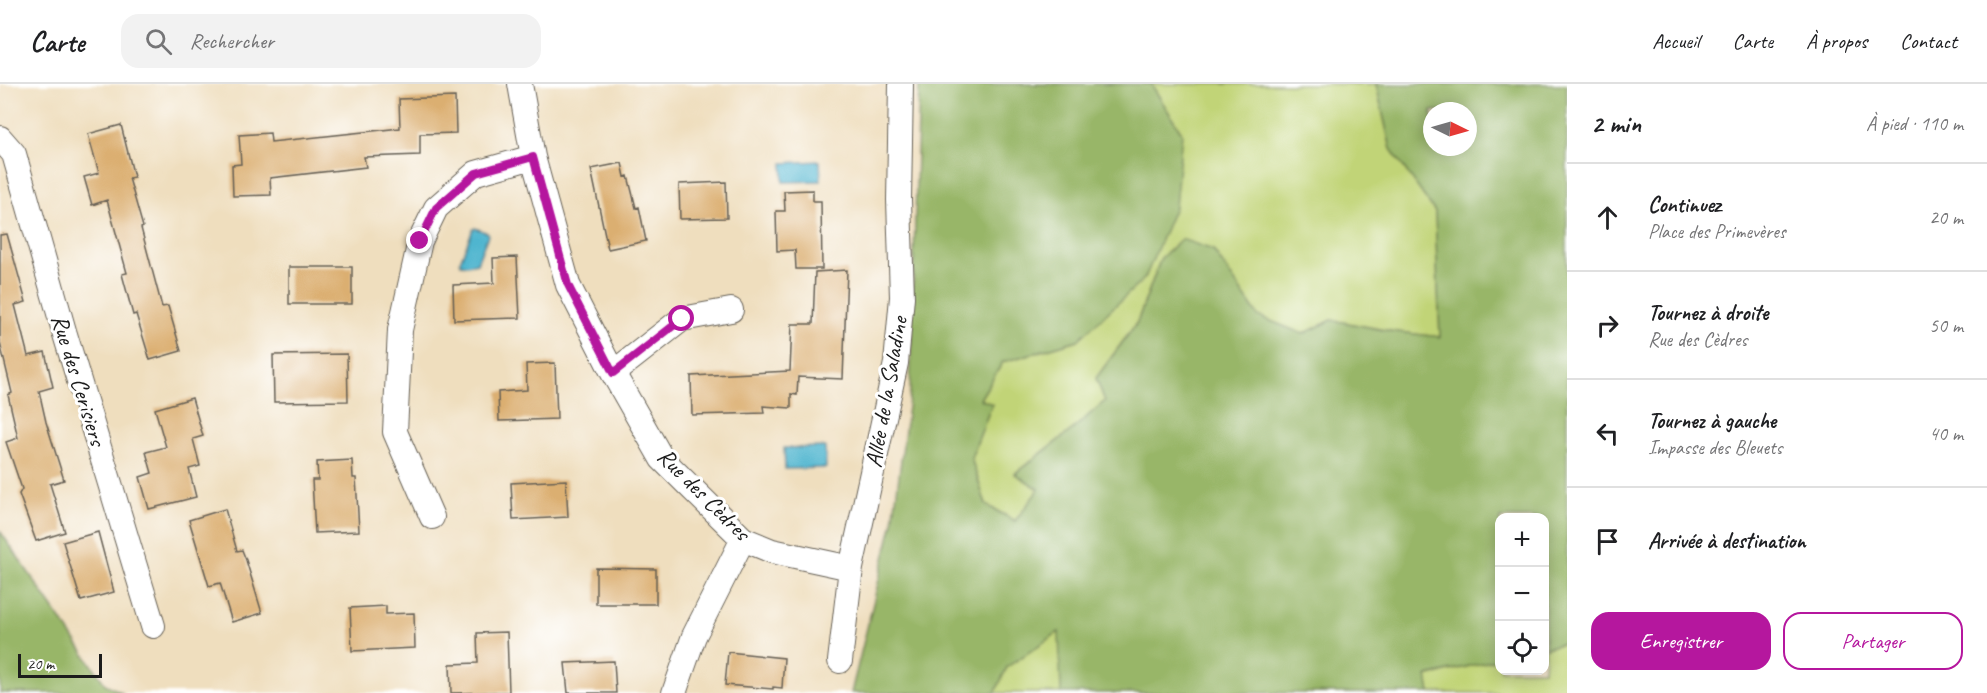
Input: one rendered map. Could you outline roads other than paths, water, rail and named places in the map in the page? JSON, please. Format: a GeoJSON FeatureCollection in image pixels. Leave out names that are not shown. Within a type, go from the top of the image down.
{"type":"FeatureCollection","features":[{"type":"Feature","properties":{"kind":"street","name":"Rue des Cèdres"},"geometry":{"type":"LineString","coordinates":[[520,84],[533,157],[568,285],[613,373],[662,459],[743,539],[772,551],[851,568]]}},
{"type":"Feature","properties":{"kind":"street","name":"Allée de la Saladine"},"geometry":{"type":"LineString","coordinates":[[840,661],[851,568],[896,363],[902,297],[899,200],[901,84]]}},
{"type":"Feature","properties":{"kind":"street","name":"Rue des Cerisiers"},"geometry":{"type":"LineString","coordinates":[[0,138],[14,154],[153,626]]}},
{"type":"Feature","properties":{"kind":"street"},"geometry":{"type":"LineString","coordinates":[[432,517],[395,432],[400,330],[420,241],[436,208],[476,173],[533,157]]}},
{"type":"Feature","properties":{"kind":"street"},"geometry":{"type":"LineString","coordinates":[[613,373],[682,319],[731,310]]}},
{"type":"Feature","properties":{"kind":"street"},"geometry":{"type":"LineString","coordinates":[[674,693],[694,636],[743,539]]}},
{"type":"Feature","properties":{"kind":"water"},"geometry":{"type":"Polygon","coordinates":[[[820,161],[821,181],[783,182],[783,163],[820,161]]]}},
{"type":"Feature","properties":{"kind":"water"},"geometry":{"type":"Polygon","coordinates":[[[475,228],[488,235],[477,263],[461,264],[460,261],[475,228]]]}},
{"type":"Feature","properties":{"kind":"water"},"geometry":{"type":"Polygon","coordinates":[[[825,447],[826,468],[785,469],[784,448],[825,447]]]}}]}
